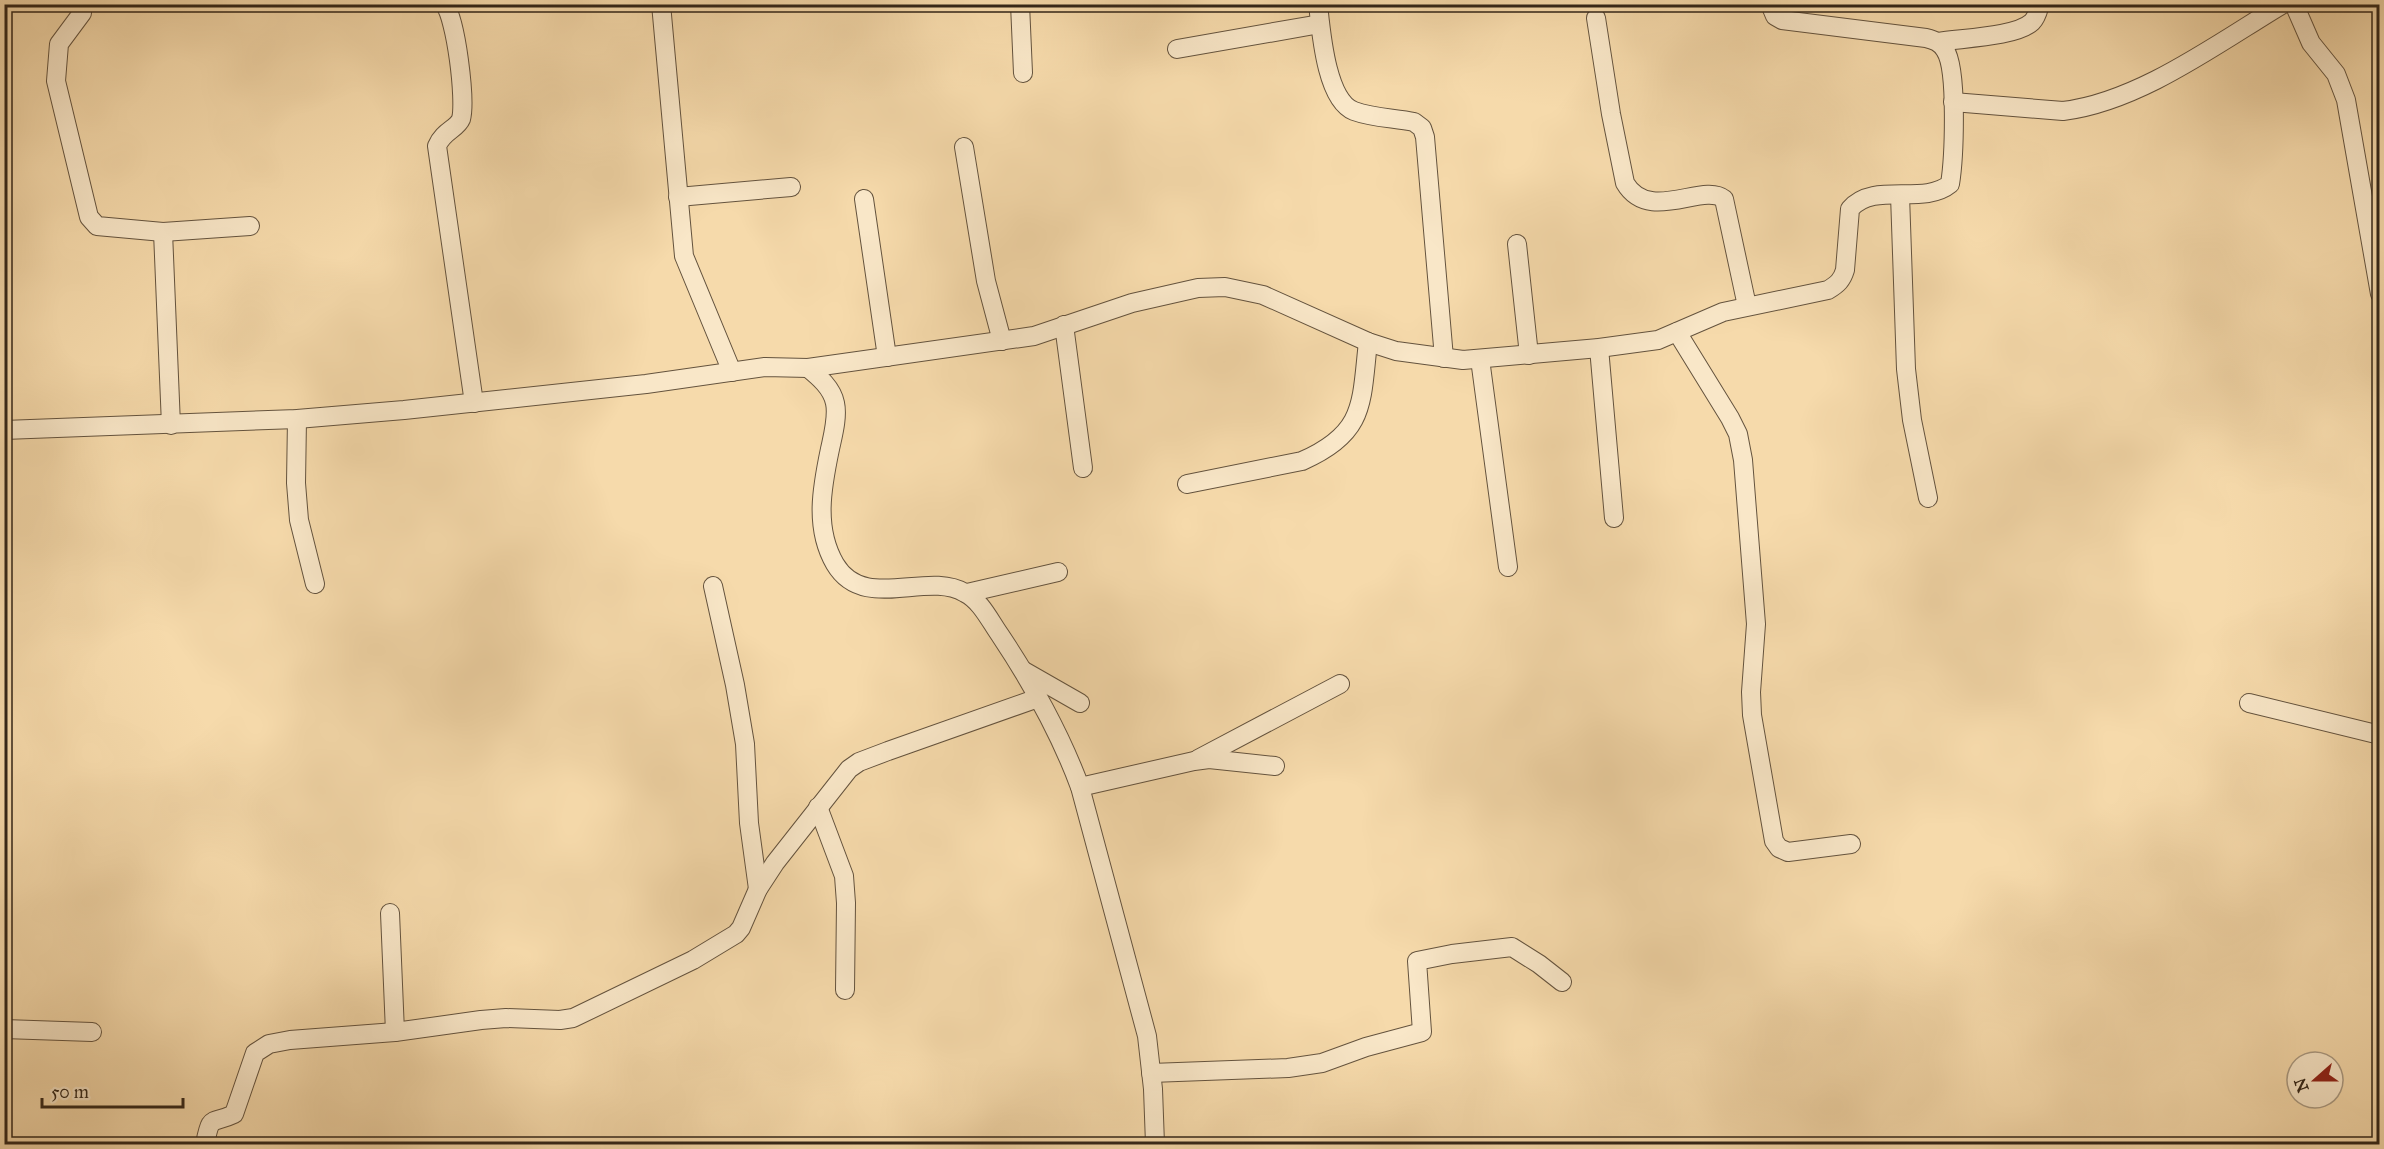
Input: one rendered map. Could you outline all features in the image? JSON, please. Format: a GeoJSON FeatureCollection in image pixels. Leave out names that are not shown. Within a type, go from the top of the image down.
{"type":"FeatureCollection","features":[{"type":"Feature","properties":{"kind":"street"},"geometry":{"type":"LineString","coordinates":[[82,4],[82,13],[59,44],[56,81],[89,216],[97,226],[163,231],[250,226]]}},
{"type":"Feature","properties":{"kind":"street"},"geometry":{"type":"LineString","coordinates":[[444,4],[453,21],[461,82],[462,116],[459,124],[441,136],[437,146],[474,403]]}},
{"type":"Feature","properties":{"kind":"street"},"geometry":{"type":"LineString","coordinates":[[661,4],[684,256],[732,372]]}},
{"type":"Feature","properties":{"kind":"street"},"geometry":{"type":"LineString","coordinates":[[1020,4],[1023,73]]}},
{"type":"Feature","properties":{"kind":"street"},"geometry":{"type":"LineString","coordinates":[[1318,4],[1323,55],[1345,106],[1355,111],[1414,122],[1422,128],[1425,136],[1444,358]]}},
{"type":"Feature","properties":{"kind":"street"},"geometry":{"type":"LineString","coordinates":[[1770,4],[1775,16],[1782,20],[1926,38],[1938,42],[2020,28],[2030,24],[2037,16],[2040,4]]}},
{"type":"Feature","properties":{"kind":"street"},"geometry":{"type":"LineString","coordinates":[[1953,102],[2063,111],[2080,109],[2153,82],[2283,4]]}},
{"type":"Feature","properties":{"kind":"street"},"geometry":{"type":"LineString","coordinates":[[2294,4],[2311,43],[2336,74],[2346,100],[2379,294]]}},
{"type":"Feature","properties":{"kind":"street"},"geometry":{"type":"LineString","coordinates":[[1596,18],[1611,114],[1625,183],[1640,200],[1671,201],[1711,195],[1719,195],[1724,199],[1728,209],[1747,306]]}},
{"type":"Feature","properties":{"kind":"street"},"geometry":{"type":"LineString","coordinates":[[1177,49],[1320,24]]}},
{"type":"Feature","properties":{"kind":"street"},"geometry":{"type":"LineString","coordinates":[[4,430],[297,419],[646,384],[765,367],[808,368],[1034,336],[1131,303],[1198,288],[1225,287],[1263,295],[1368,342],[1396,351],[1444,358],[1480,359],[1529,355],[1658,340],[1704,318],[1747,306],[1828,290],[1837,285],[1845,270],[1850,209],[1856,202],[1867,198],[1935,192],[1950,184],[1953,102],[1950,62],[1946,51],[1938,42]]}},
{"type":"Feature","properties":{"kind":"street"},"geometry":{"type":"LineString","coordinates":[[964,147],[986,281],[1002,341]]}},
{"type":"Feature","properties":{"kind":"street"},"geometry":{"type":"LineString","coordinates":[[678,197],[791,187]]}},
{"type":"Feature","properties":{"kind":"street"},"geometry":{"type":"LineString","coordinates":[[1900,195],[1906,369],[1912,420],[1928,498]]}},
{"type":"Feature","properties":{"kind":"street"},"geometry":{"type":"LineString","coordinates":[[864,199],[887,357]]}},
{"type":"Feature","properties":{"kind":"street"},"geometry":{"type":"LineString","coordinates":[[163,231],[171,424]]}},
{"type":"Feature","properties":{"kind":"street"},"geometry":{"type":"LineString","coordinates":[[1516,244],[1529,355]]}},
{"type":"Feature","properties":{"kind":"street"},"geometry":{"type":"LineString","coordinates":[[1064,325],[1083,468]]}},
{"type":"Feature","properties":{"kind":"street"},"geometry":{"type":"LineString","coordinates":[[1677,332],[1730,418],[1738,434],[1743,460],[1756,624],[1751,692],[1752,715],[1773,841],[1779,848],[1788,852],[1851,844]]}},
{"type":"Feature","properties":{"kind":"street"},"geometry":{"type":"LineString","coordinates":[[1187,484],[1302,461],[1327,447],[1345,433],[1356,420],[1360,407],[1368,342]]}},
{"type":"Feature","properties":{"kind":"street"},"geometry":{"type":"LineString","coordinates":[[1599,348],[1614,518]]}},
{"type":"Feature","properties":{"kind":"street"},"geometry":{"type":"LineString","coordinates":[[1480,359],[1508,567]]}},
{"type":"Feature","properties":{"kind":"street"},"geometry":{"type":"LineString","coordinates":[[808,368],[823,381],[835,404],[834,432],[821,499],[821,519],[826,545],[835,564],[845,577],[859,586],[874,589],[954,588],[967,593],[983,610],[1024,672],[1068,756],[1080,787],[1147,1036],[1155,1144]]}},
{"type":"Feature","properties":{"kind":"street"},"geometry":{"type":"LineString","coordinates":[[297,419],[296,483],[299,520],[315,584]]}},
{"type":"Feature","properties":{"kind":"street"},"geometry":{"type":"LineString","coordinates":[[967,593],[1058,572]]}},
{"type":"Feature","properties":{"kind":"street"},"geometry":{"type":"LineString","coordinates":[[713,586],[745,744],[749,823],[758,888]]}},
{"type":"Feature","properties":{"kind":"street"},"geometry":{"type":"LineString","coordinates":[[1024,672],[1080,703]]}},
{"type":"Feature","properties":{"kind":"street"},"geometry":{"type":"LineString","coordinates":[[1194,761],[1340,684]]}},
{"type":"Feature","properties":{"kind":"street"},"geometry":{"type":"LineString","coordinates":[[205,1144],[209,1125],[213,1120],[234,1114],[255,1053],[269,1044],[290,1040],[395,1032],[506,1018],[560,1020],[573,1018],[693,960],[736,934],[741,928],[758,888],[849,769],[859,762],[1038,698]]}},
{"type":"Feature","properties":{"kind":"street"},"geometry":{"type":"LineString","coordinates":[[2248,703],[2379,735]]}},
{"type":"Feature","properties":{"kind":"street"},"geometry":{"type":"LineString","coordinates":[[1080,787],[1209,759],[1275,766]]}},
{"type":"Feature","properties":{"kind":"street"},"geometry":{"type":"LineString","coordinates":[[818,807],[844,876],[845,990]]}},
{"type":"Feature","properties":{"kind":"street"},"geometry":{"type":"LineString","coordinates":[[390,913],[395,1032]]}},
{"type":"Feature","properties":{"kind":"street"},"geometry":{"type":"LineString","coordinates":[[1151,1073],[1288,1068],[1322,1063],[1366,1047],[1422,1032],[1417,961],[1452,954],[1512,947],[1562,982]]}},
{"type":"Feature","properties":{"kind":"street"},"geometry":{"type":"LineString","coordinates":[[4,1029],[93,1032]]}}]}
